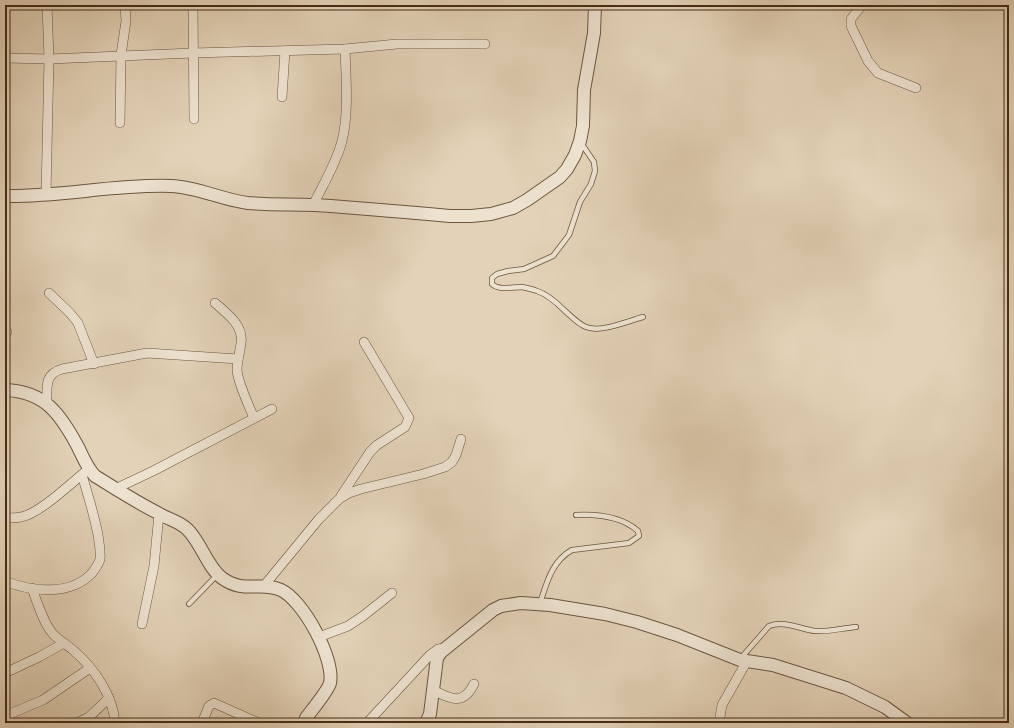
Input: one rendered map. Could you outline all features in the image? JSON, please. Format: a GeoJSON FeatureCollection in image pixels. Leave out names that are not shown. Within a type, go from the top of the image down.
{"type":"FeatureCollection","features":[{"type":"Feature","properties":{"kind":"street"},"geometry":{"type":"LineString","coordinates":[[46,195],[49,59],[47,5]]}},
{"type":"Feature","properties":{"kind":"street"},"geometry":{"type":"LineString","coordinates":[[120,123],[122,55],[126,21],[126,5]]}},
{"type":"Feature","properties":{"kind":"street"},"geometry":{"type":"LineString","coordinates":[[193,5],[194,119]]}},
{"type":"Feature","properties":{"kind":"street"},"geometry":{"type":"LineString","coordinates":[[5,196],[46,195],[142,186],[173,186],[249,203],[313,205],[450,216],[491,214],[513,208],[560,177],[575,155],[583,126],[584,90],[594,33],[595,5]]}},
{"type":"Feature","properties":{"kind":"street"},"geometry":{"type":"LineString","coordinates":[[862,5],[851,19],[851,26],[868,61],[878,73],[916,88]]}},
{"type":"Feature","properties":{"kind":"street"},"geometry":{"type":"LineString","coordinates":[[5,58],[49,59],[122,55],[345,49],[397,44],[485,44]]}},
{"type":"Feature","properties":{"kind":"street"},"geometry":{"type":"LineString","coordinates":[[313,205],[333,164],[342,140],[346,106],[345,49]]}},
{"type":"Feature","properties":{"kind":"street"},"geometry":{"type":"LineString","coordinates":[[282,97],[285,51]]}},
{"type":"Feature","properties":{"kind":"street"},"geometry":{"type":"LineString","coordinates":[[49,293],[78,323],[94,364]]}},
{"type":"Feature","properties":{"kind":"street"},"geometry":{"type":"LineString","coordinates":[[215,303],[236,323],[241,333],[242,340],[237,372],[254,418]]}},
{"type":"Feature","properties":{"kind":"street"},"geometry":{"type":"LineString","coordinates":[[339,499],[370,452],[377,445],[405,427],[409,418],[364,342]]}},
{"type":"Feature","properties":{"kind":"street"},"geometry":{"type":"LineString","coordinates":[[47,404],[50,375],[55,371],[62,369],[147,353],[238,359]]}},
{"type":"Feature","properties":{"kind":"street"},"geometry":{"type":"LineString","coordinates":[[5,390],[32,394],[47,404],[60,416],[67,426],[85,472],[100,547],[100,561],[94,570],[85,580],[75,584],[49,590],[32,588],[5,581]]}},
{"type":"Feature","properties":{"kind":"street"},"geometry":{"type":"LineString","coordinates":[[115,489],[153,471],[272,409]]}},
{"type":"Feature","properties":{"kind":"street"},"geometry":{"type":"LineString","coordinates":[[263,587],[319,519],[339,499],[348,493],[361,489],[445,467],[452,462],[456,455],[461,439]]}},
{"type":"Feature","properties":{"kind":"street"},"geometry":{"type":"LineString","coordinates":[[85,472],[95,476],[159,514],[187,528],[218,574],[234,586],[263,587],[281,590],[297,604],[319,637],[324,648],[330,675],[330,685],[306,718],[305,723]]}},
{"type":"Feature","properties":{"kind":"street"},"geometry":{"type":"LineString","coordinates":[[5,518],[21,517],[33,512],[53,499],[85,472]]}},
{"type":"Feature","properties":{"kind":"street"},"geometry":{"type":"LineString","coordinates":[[142,624],[154,566],[159,514]]}},
{"type":"Feature","properties":{"kind":"street"},"geometry":{"type":"LineString","coordinates":[[32,588],[53,635],[74,651],[90,668],[102,685],[109,698],[116,723]]}},
{"type":"Feature","properties":{"kind":"street"},"geometry":{"type":"LineString","coordinates":[[319,637],[348,626],[392,593]]}},
{"type":"Feature","properties":{"kind":"street"},"geometry":{"type":"LineString","coordinates":[[426,723],[430,714],[437,658],[445,648],[493,610],[501,606],[521,603],[550,605],[605,614],[677,634],[740,660],[772,665],[846,688],[885,707],[907,723]]}},
{"type":"Feature","properties":{"kind":"street"},"geometry":{"type":"LineString","coordinates":[[5,673],[64,643]]}},
{"type":"Feature","properties":{"kind":"street"},"geometry":{"type":"LineString","coordinates":[[366,723],[430,655],[438,649],[445,648]]}},
{"type":"Feature","properties":{"kind":"street"},"geometry":{"type":"LineString","coordinates":[[719,723],[722,705],[747,661],[740,660]]}},
{"type":"Feature","properties":{"kind":"street"},"geometry":{"type":"LineString","coordinates":[[5,716],[43,700],[90,668]]}},
{"type":"Feature","properties":{"kind":"street"},"geometry":{"type":"LineString","coordinates":[[433,690],[448,698],[457,699],[465,697],[474,684]]}},
{"type":"Feature","properties":{"kind":"street"},"geometry":{"type":"LineString","coordinates":[[77,723],[89,717],[109,698]]}},
{"type":"Feature","properties":{"kind":"street"},"geometry":{"type":"LineString","coordinates":[[202,723],[209,706],[214,703],[259,723]]}},
{"type":"Feature","properties":{"kind":"lane"},"geometry":{"type":"LineString","coordinates":[[580,141],[594,162],[595,171],[591,184],[580,202],[569,235],[553,256],[524,270],[508,271],[497,274],[492,278],[492,284],[494,287],[523,287],[539,292],[555,302],[580,324],[590,328],[600,329],[614,326],[643,316]]}},
{"type":"Feature","properties":{"kind":"lane"},"geometry":{"type":"LineString","coordinates":[[540,604],[550,574],[557,561],[564,554],[572,550],[629,543],[639,536],[638,531],[622,521],[592,514],[576,515]]}},
{"type":"Feature","properties":{"kind":"lane"},"geometry":{"type":"LineString","coordinates":[[189,604],[218,574]]}},
{"type":"Feature","properties":{"kind":"lane"},"geometry":{"type":"LineString","coordinates":[[740,660],[769,626],[774,624],[783,624],[816,631],[856,627]]}}]}
